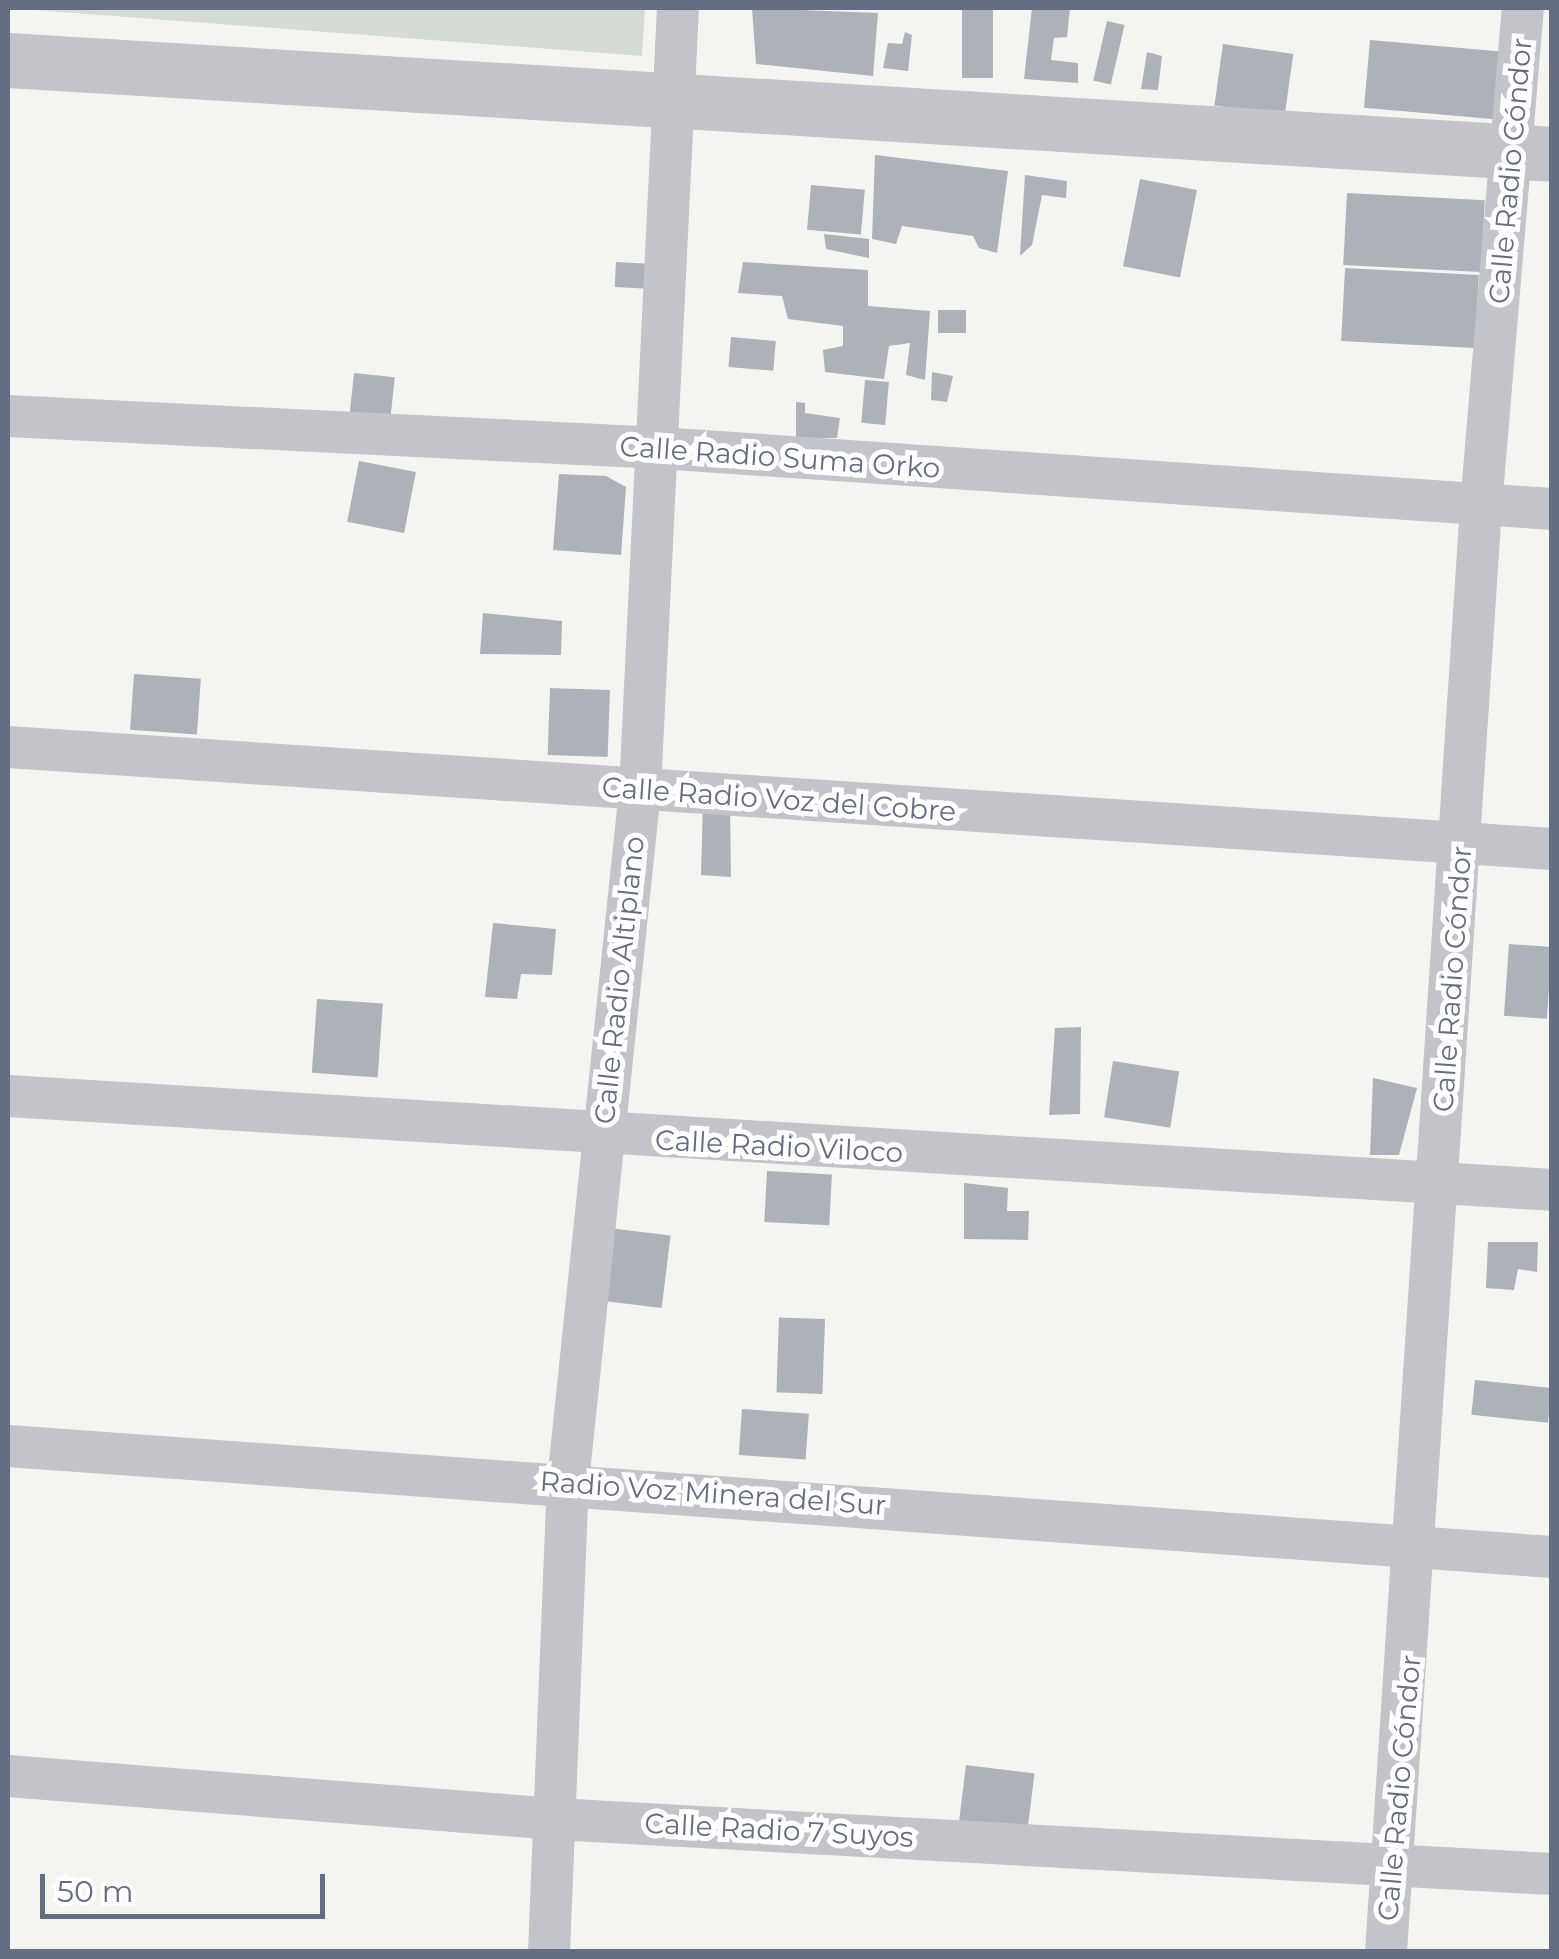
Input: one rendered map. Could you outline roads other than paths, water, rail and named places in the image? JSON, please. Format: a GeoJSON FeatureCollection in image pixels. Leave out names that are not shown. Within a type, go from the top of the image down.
{"type":"FeatureCollection","features":[{"type":"Feature","properties":{"kind":"street","name":"Calle Radio Altiplano"},"geometry":{"type":"LineString","coordinates":[[548,1952],[568,1482],[640,790],[660,448],[678,8]]}},
{"type":"Feature","properties":{"kind":"street","name":"Calle Radio Cóndor"},"geometry":{"type":"LineString","coordinates":[[1386,1952],[1418,1549],[1482,506],[1532,152],[1523,8]]}},
{"type":"Feature","properties":{"kind":"street"},"geometry":{"type":"LineString","coordinates":[[8,60],[1532,152]]}},
{"type":"Feature","properties":{"kind":"street","name":"Calle Radio Suma Orko"},"geometry":{"type":"LineString","coordinates":[[8,416],[660,448],[1552,509]]}},
{"type":"Feature","properties":{"kind":"street","name":"Calle Radio Voz del Cobre"},"geometry":{"type":"LineString","coordinates":[[8,748],[1552,849]]}},
{"type":"Feature","properties":{"kind":"street","name":"Calle Radio Viloco"},"geometry":{"type":"LineString","coordinates":[[8,1096],[602,1136],[1552,1190]]}},
{"type":"Feature","properties":{"kind":"street","name":"Radio Voz Minera del Sur"},"geometry":{"type":"LineString","coordinates":[[8,1446],[568,1482],[1552,1557]]}},
{"type":"Feature","properties":{"kind":"street","name":"Calle Radio 7 Suyos"},"geometry":{"type":"LineString","coordinates":[[8,1776],[555,1819],[1392,1860],[1552,1874]]}}]}
